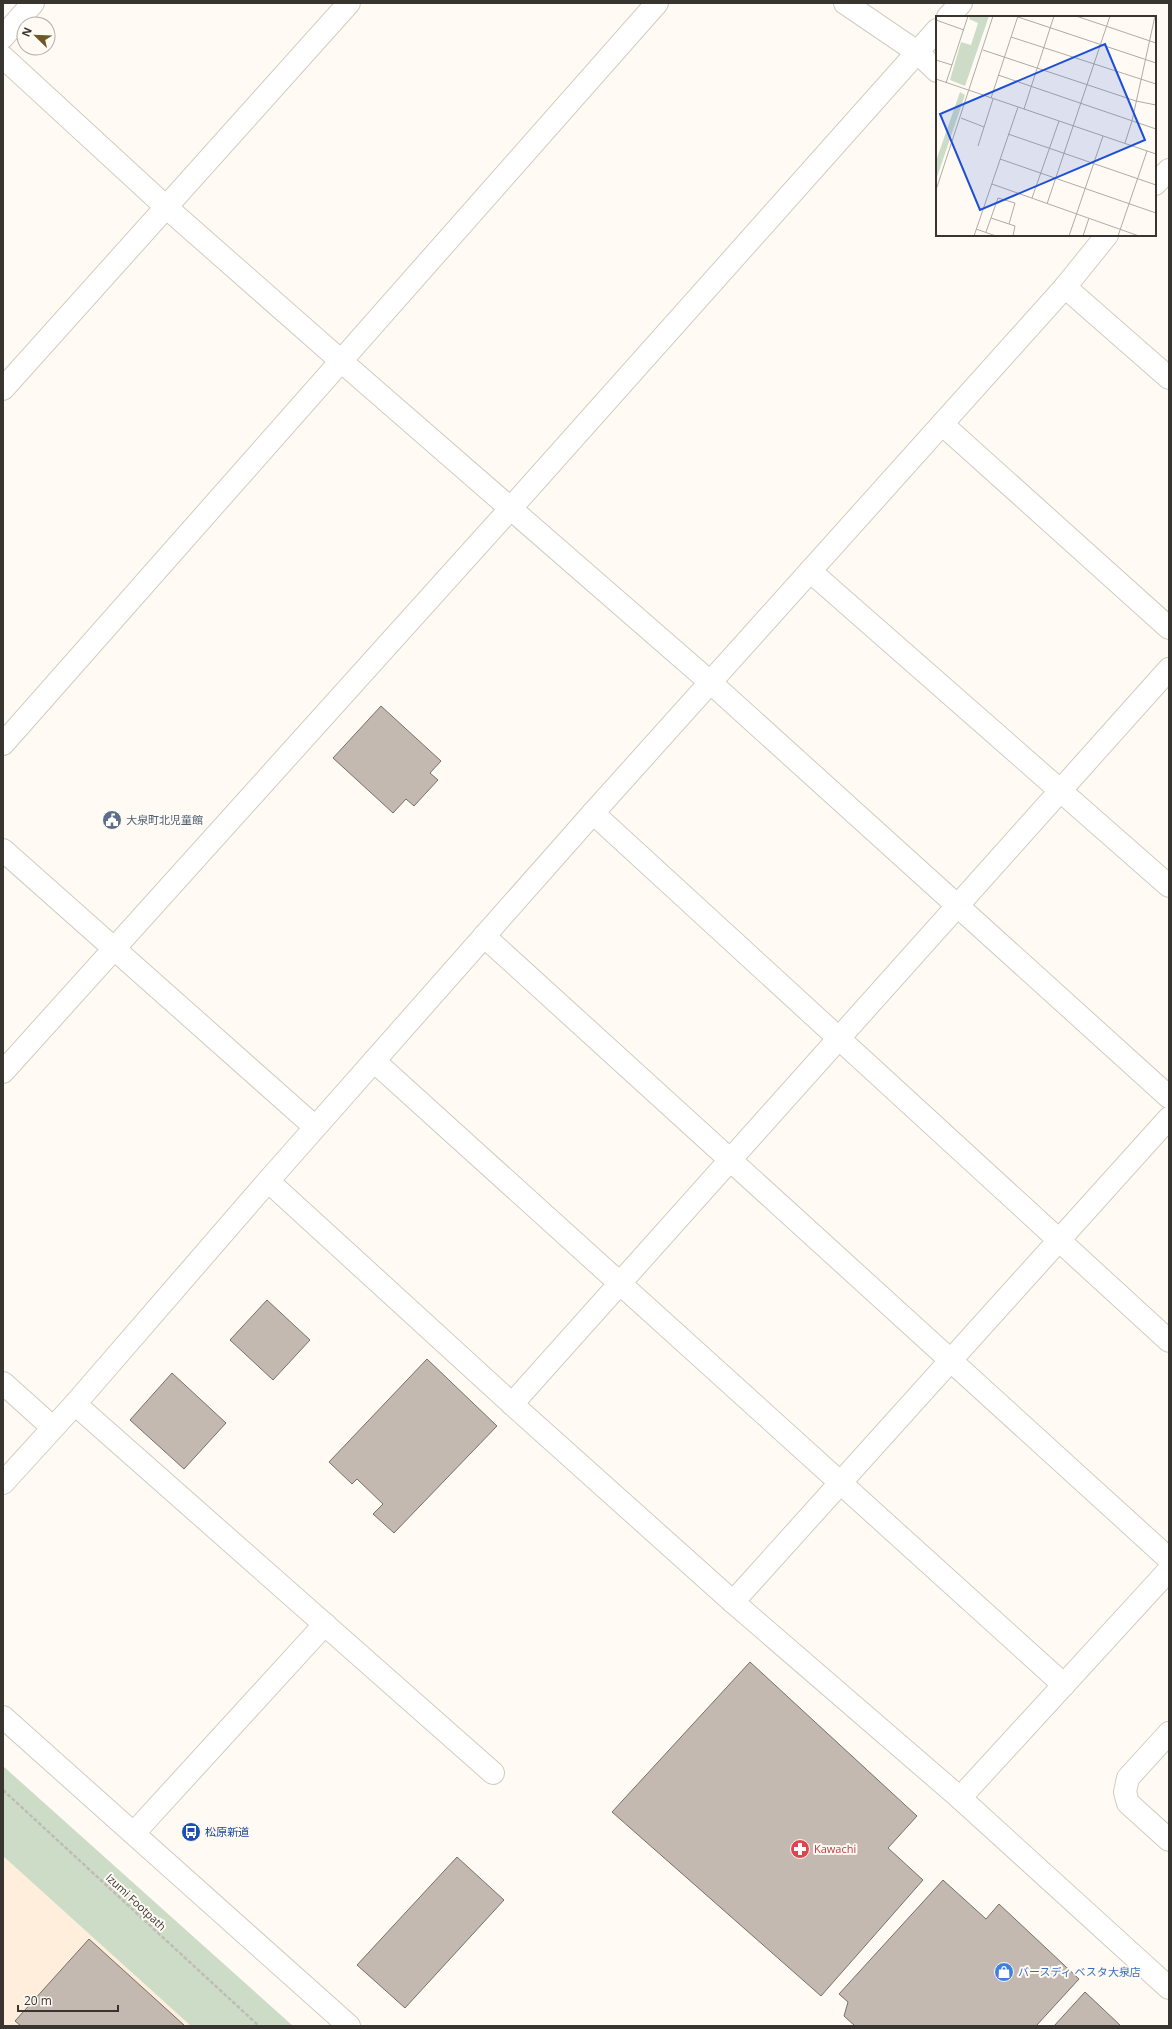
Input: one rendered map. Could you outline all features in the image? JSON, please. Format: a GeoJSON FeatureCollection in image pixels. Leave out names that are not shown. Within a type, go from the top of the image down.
{"type":"FeatureCollection","features":[{"type":"Feature","properties":{"kind":"street"},"geometry":{"type":"LineString","coordinates":[[3,37],[33,3]]}},
{"type":"Feature","properties":{"kind":"street"},"geometry":{"type":"LineString","coordinates":[[3,389],[349,3]]}},
{"type":"Feature","properties":{"kind":"street"},"geometry":{"type":"LineString","coordinates":[[3,744],[657,3]]}},
{"type":"Feature","properties":{"kind":"street"},"geometry":{"type":"LineString","coordinates":[[845,3],[917,52],[936,70]]}},
{"type":"Feature","properties":{"kind":"street"},"geometry":{"type":"LineString","coordinates":[[949,16],[961,3]]}},
{"type":"Feature","properties":{"kind":"street"},"geometry":{"type":"LineString","coordinates":[[3,1072],[511,508],[936,31]]}},
{"type":"Feature","properties":{"kind":"street"},"geometry":{"type":"LineString","coordinates":[[3,57],[166,207],[710,682],[1169,1097]]}},
{"type":"Feature","properties":{"kind":"street"},"geometry":{"type":"LineString","coordinates":[[1156,183],[1169,170]]}},
{"type":"Feature","properties":{"kind":"street"},"geometry":{"type":"LineString","coordinates":[[3,1483],[52,1427],[76,1404],[268,1181],[593,813],[1065,287],[1106,236]]}},
{"type":"Feature","properties":{"kind":"street"},"geometry":{"type":"LineString","coordinates":[[1065,287],[1169,378]]}},
{"type":"Feature","properties":{"kind":"street"},"geometry":{"type":"LineString","coordinates":[[942,424],[1169,628]]}},
{"type":"Feature","properties":{"kind":"street"},"geometry":{"type":"LineString","coordinates":[[810,570],[1169,886]]}},
{"type":"Feature","properties":{"kind":"street"},"geometry":{"type":"LineString","coordinates":[[512,1404],[1169,669]]}},
{"type":"Feature","properties":{"kind":"street"},"geometry":{"type":"LineString","coordinates":[[593,813],[1169,1341]]}},
{"type":"Feature","properties":{"kind":"street"},"geometry":{"type":"LineString","coordinates":[[3,850],[316,1127]]}},
{"type":"Feature","properties":{"kind":"street"},"geometry":{"type":"LineString","coordinates":[[484,936],[1169,1560]]}},
{"type":"Feature","properties":{"kind":"street"},"geometry":{"type":"LineString","coordinates":[[374,1061],[1064,1685]]}},
{"type":"Feature","properties":{"kind":"street"},"geometry":{"type":"LineString","coordinates":[[733,1602],[1169,1118]]}},
{"type":"Feature","properties":{"kind":"street"},"geometry":{"type":"LineString","coordinates":[[268,1181],[512,1404],[733,1602],[960,1798],[1169,1988]]}},
{"type":"Feature","properties":{"kind":"street"},"geometry":{"type":"LineString","coordinates":[[3,1383],[52,1427]]}},
{"type":"Feature","properties":{"kind":"street"},"geometry":{"type":"LineString","coordinates":[[76,1404],[493,1773]]}},
{"type":"Feature","properties":{"kind":"street"},"geometry":{"type":"LineString","coordinates":[[960,1798],[1169,1570]]}},
{"type":"Feature","properties":{"kind":"street"},"geometry":{"type":"LineString","coordinates":[[134,1833],[325,1624]]}},
{"type":"Feature","properties":{"kind":"street"},"geometry":{"type":"LineString","coordinates":[[3,1717],[349,2026]]}},
{"type":"Feature","properties":{"kind":"street"},"geometry":{"type":"LineString","coordinates":[[1169,1732],[1128,1778],[1125,1792],[1128,1803],[1169,1840]]}},
{"type":"Feature","properties":{"kind":"path","name":"Izumi Footpath"},"geometry":{"type":"LineString","coordinates":[[3,1790],[259,2026]]}},
{"type":"Feature","properties":{"kind":"shaded area"},"geometry":{"type":"Polygon","coordinates":[[[3,1856],[191,2026],[3,2026],[3,1856]]]}},
{"type":"Feature","properties":{"kind":"green space"},"geometry":{"type":"Polygon","coordinates":[[[3,1766],[293,2026],[191,2026],[3,1856],[3,1766]]]}},
{"type":"Feature","properties":{"kind":"building"},"geometry":{"type":"Polygon","coordinates":[[[381,706],[441,761],[430,773],[438,780],[414,806],[406,799],[393,813],[333,758],[381,706]]]}},
{"type":"Feature","properties":{"kind":"building"},"geometry":{"type":"Polygon","coordinates":[[[267,1300],[310,1340],[273,1380],[230,1340],[267,1300]]]}},
{"type":"Feature","properties":{"kind":"building"},"geometry":{"type":"Polygon","coordinates":[[[427,1359],[497,1426],[394,1533],[373,1514],[383,1504],[357,1479],[352,1484],[329,1462],[427,1359]]]}},
{"type":"Feature","properties":{"kind":"building"},"geometry":{"type":"Polygon","coordinates":[[[172,1373],[226,1423],[184,1469],[130,1420],[172,1373]]]}},
{"type":"Feature","properties":{"kind":"building"},"geometry":{"type":"Polygon","coordinates":[[[750,1662],[917,1816],[888,1848],[923,1880],[821,1996],[612,1812],[750,1662]]]}},
{"type":"Feature","properties":{"kind":"building"},"geometry":{"type":"Polygon","coordinates":[[[457,1857],[504,1900],[405,2008],[357,1965],[457,1857]]]}},
{"type":"Feature","properties":{"kind":"building"},"geometry":{"type":"Polygon","coordinates":[[[943,1880],[986,1919],[999,1904],[1079,1979],[1036,2026],[855,2026],[844,2016],[848,2002],[839,1994],[943,1880]]]}},
{"type":"Feature","properties":{"kind":"building"},"geometry":{"type":"Polygon","coordinates":[[[89,1939],[185,2026],[21,2026],[15,2021],[89,1939]]]}},
{"type":"Feature","properties":{"kind":"building"},"geometry":{"type":"Polygon","coordinates":[[[1085,1992],[1121,2026],[1054,2026],[1085,1992]]]}},
{"type":"Feature","properties":{"kind":"place","name":"大泉町北児童館"},"geometry":{"type":"Point","coordinates":[112,820]}},
{"type":"Feature","properties":{"kind":"place","name":"松原新道"},"geometry":{"type":"Point","coordinates":[191,1832]}},
{"type":"Feature","properties":{"kind":"place","name":"Kawachi"},"geometry":{"type":"Point","coordinates":[800,1849]}},
{"type":"Feature","properties":{"kind":"place","name":"バースディ ベスタ大泉店"},"geometry":{"type":"Point","coordinates":[1004,1972]}}]}
